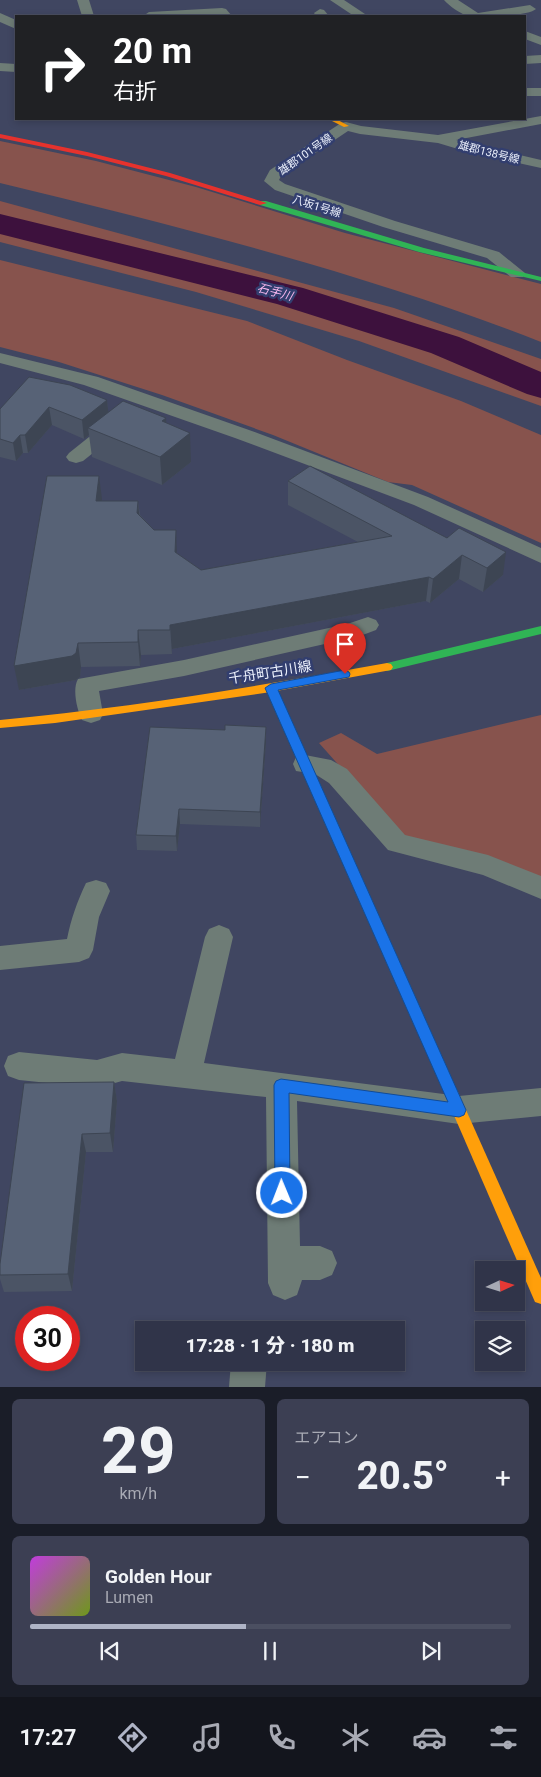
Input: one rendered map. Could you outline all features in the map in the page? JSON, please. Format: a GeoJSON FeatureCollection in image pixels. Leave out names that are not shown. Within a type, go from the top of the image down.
{"type":"FeatureCollection","features":[{"type":"Feature","properties":{"kind":"street"},"geometry":{"type":"LineString","coordinates":[[83,0],[88,15]]}},
{"type":"Feature","properties":{"kind":"street"},"geometry":{"type":"LineString","coordinates":[[336,0],[360,15]]}},
{"type":"Feature","properties":{"kind":"street"},"geometry":{"type":"LineString","coordinates":[[450,0],[473,15]]}},
{"type":"Feature","properties":{"kind":"street"},"geometry":{"type":"LineString","coordinates":[[159,15],[222,9]]}},
{"type":"Feature","properties":{"kind":"street"},"geometry":{"type":"LineString","coordinates":[[486,15],[530,9]]}},
{"type":"Feature","properties":{"kind":"street"},"geometry":{"type":"LineString","coordinates":[[0,17],[15,24]]}},
{"type":"Feature","properties":{"kind":"street"},"geometry":{"type":"LineString","coordinates":[[526,35],[541,41]]}},
{"type":"Feature","properties":{"kind":"street"},"geometry":{"type":"LineString","coordinates":[[526,60],[541,59]]}},
{"type":"Feature","properties":{"kind":"street"},"geometry":{"type":"LineString","coordinates":[[0,67],[15,68]]}},
{"type":"Feature","properties":{"kind":"street"},"geometry":{"type":"LineString","coordinates":[[526,92],[541,92]]}},
{"type":"Feature","properties":{"kind":"street"},"geometry":{"type":"LineString","coordinates":[[333,120],[346,126]]}},
{"type":"Feature","properties":{"kind":"street","name":"雄郡101号線"},"geometry":{"type":"LineString","coordinates":[[517,273],[493,255],[389,224],[280,187],[271,181],[276,173],[288,164],[346,126],[377,125],[438,138],[541,120]]}},
{"type":"Feature","properties":{"kind":"street"},"geometry":{"type":"LineString","coordinates":[[515,124],[541,130]]}},
{"type":"Feature","properties":{"kind":"street","name":"八坂1号線"},"geometry":{"type":"LineString","coordinates":[[4,136],[87,154],[196,182],[327,223],[412,247],[541,278]]}},
{"type":"Feature","properties":{"kind":"street","name":"雄郡138号線"},"geometry":{"type":"LineString","coordinates":[[438,138],[468,148],[541,164]]}},
{"type":"Feature","properties":{"kind":"street"},"geometry":{"type":"LineString","coordinates":[[0,358],[64,374],[147,400],[421,501],[541,556]]}},
{"type":"Feature","properties":{"kind":"street"},"geometry":{"type":"LineString","coordinates":[[0,368],[44,377],[64,374]]}},
{"type":"Feature","properties":{"kind":"street"},"geometry":{"type":"LineString","coordinates":[[76,457],[147,400]]}},
{"type":"Feature","properties":{"kind":"street"},"geometry":{"type":"LineString","coordinates":[[91,714],[86,686],[184,668],[352,631],[368,625]]}},
{"type":"Feature","properties":{"kind":"street","name":"千舟町古川線"},"geometry":{"type":"LineString","coordinates":[[0,724],[91,714],[271,688],[382,668],[541,630]]}},
{"type":"Feature","properties":{"kind":"street"},"geometry":{"type":"LineString","coordinates":[[271,688],[541,1296]]}},
{"type":"Feature","properties":{"kind":"street"},"geometry":{"type":"LineString","coordinates":[[305,764],[315,764],[326,768],[338,776],[397,843],[488,866],[541,888]]}},
{"type":"Feature","properties":{"kind":"street"},"geometry":{"type":"LineString","coordinates":[[0,958],[79,950],[84,917],[96,891]]}},
{"type":"Feature","properties":{"kind":"street"},"geometry":{"type":"LineString","coordinates":[[186,1074],[219,937]]}},
{"type":"Feature","properties":{"kind":"street"},"geometry":{"type":"LineString","coordinates":[[18,1066],[97,1074],[122,1067],[281,1085],[459,1110],[541,1102]]}},
{"type":"Feature","properties":{"kind":"street"},"geometry":{"type":"LineString","coordinates":[[281,1085],[282,1229],[285,1273],[320,1263]]}},
{"type":"Feature","properties":{"kind":"street"},"geometry":{"type":"LineString","coordinates":[[247,1387],[248,1371]]}},
{"type":"Feature","properties":{"kind":"shaded area"},"geometry":{"type":"Polygon","coordinates":[[[0,141],[96,161],[196,187],[345,233],[541,284],[541,342],[476,317],[342,273],[137,217],[0,183],[0,141]]]}},
{"type":"Feature","properties":{"kind":"shaded area"},"geometry":{"type":"Polygon","coordinates":[[[0,201],[394,308],[541,359],[541,406],[359,341],[196,292],[0,242],[0,201]]]}},
{"type":"Feature","properties":{"kind":"shaded area"},"geometry":{"type":"Polygon","coordinates":[[[0,260],[247,321],[347,360],[461,401],[541,435],[541,543],[412,485],[388,482],[273,435],[162,395],[59,362],[0,347],[0,260]]]}},
{"type":"Feature","properties":{"kind":"shaded area"},"geometry":{"type":"Polygon","coordinates":[[[541,715],[541,877],[402,836],[319,743],[341,733],[377,754],[541,715]]]}},
{"type":"Feature","properties":{"kind":"building"},"geometry":{"type":"Polygon","coordinates":[[[29,377],[70,385],[107,400],[82,420],[49,407],[25,435],[20,435],[13,443],[0,439],[0,409],[29,377]]]}},
{"type":"Feature","properties":{"kind":"building"},"geometry":{"type":"Polygon","coordinates":[[[123,401],[166,418],[162,421],[190,433],[160,457],[88,428],[123,401]]]}},
{"type":"Feature","properties":{"kind":"building"},"geometry":{"type":"Polygon","coordinates":[[[310,466],[447,538],[459,528],[506,552],[487,568],[462,555],[433,579],[429,577],[170,625],[170,630],[138,630],[138,642],[78,643],[76,653],[72,656],[14,666],[47,476],[99,476],[96,501],[138,501],[137,513],[154,530],[176,530],[175,552],[201,570],[392,536],[288,481],[310,466]]]}},
{"type":"Feature","properties":{"kind":"building"},"geometry":{"type":"Polygon","coordinates":[[[225,725],[266,727],[260,812],[179,809],[176,836],[136,835],[150,727],[225,730],[225,725]]]}},
{"type":"Feature","properties":{"kind":"building"},"geometry":{"type":"Polygon","coordinates":[[[114,1082],[110,1133],[82,1134],[68,1274],[0,1275],[24,1083],[114,1082]]]}},
{"type":"Feature","properties":{"kind":"waterway","name":"石手川"},"geometry":{"type":"LineString","coordinates":[[0,224],[290,296],[445,345],[541,386]]}},
{"type":"Feature","properties":{"kind":"traffic: fast"},"geometry":{"type":"LineString","coordinates":[[263,203],[422,250],[541,279]]}},
{"type":"Feature","properties":{"kind":"traffic: fast"},"geometry":{"type":"LineString","coordinates":[[387,667],[541,630]]}},
{"type":"Feature","properties":{"kind":"traffic: fast"},"geometry":{"type":"LineString","coordinates":[[271,688],[453,1097]]}},
{"type":"Feature","properties":{"kind":"traffic: slow"},"geometry":{"type":"LineString","coordinates":[[333,120],[346,126]]}},
{"type":"Feature","properties":{"kind":"traffic: slow"},"geometry":{"type":"LineString","coordinates":[[0,724],[55,719],[271,688],[387,667]]}},
{"type":"Feature","properties":{"kind":"traffic: slow"},"geometry":{"type":"LineString","coordinates":[[453,1097],[541,1296]]}},
{"type":"Feature","properties":{"kind":"traffic: jam"},"geometry":{"type":"LineString","coordinates":[[0,136],[87,154],[168,174],[263,203]]}},
{"type":"Feature","properties":{"kind":"route"},"geometry":{"type":"LineString","coordinates":[[282,1193],[281,1085],[459,1110],[271,688],[345,674]]}}]}
